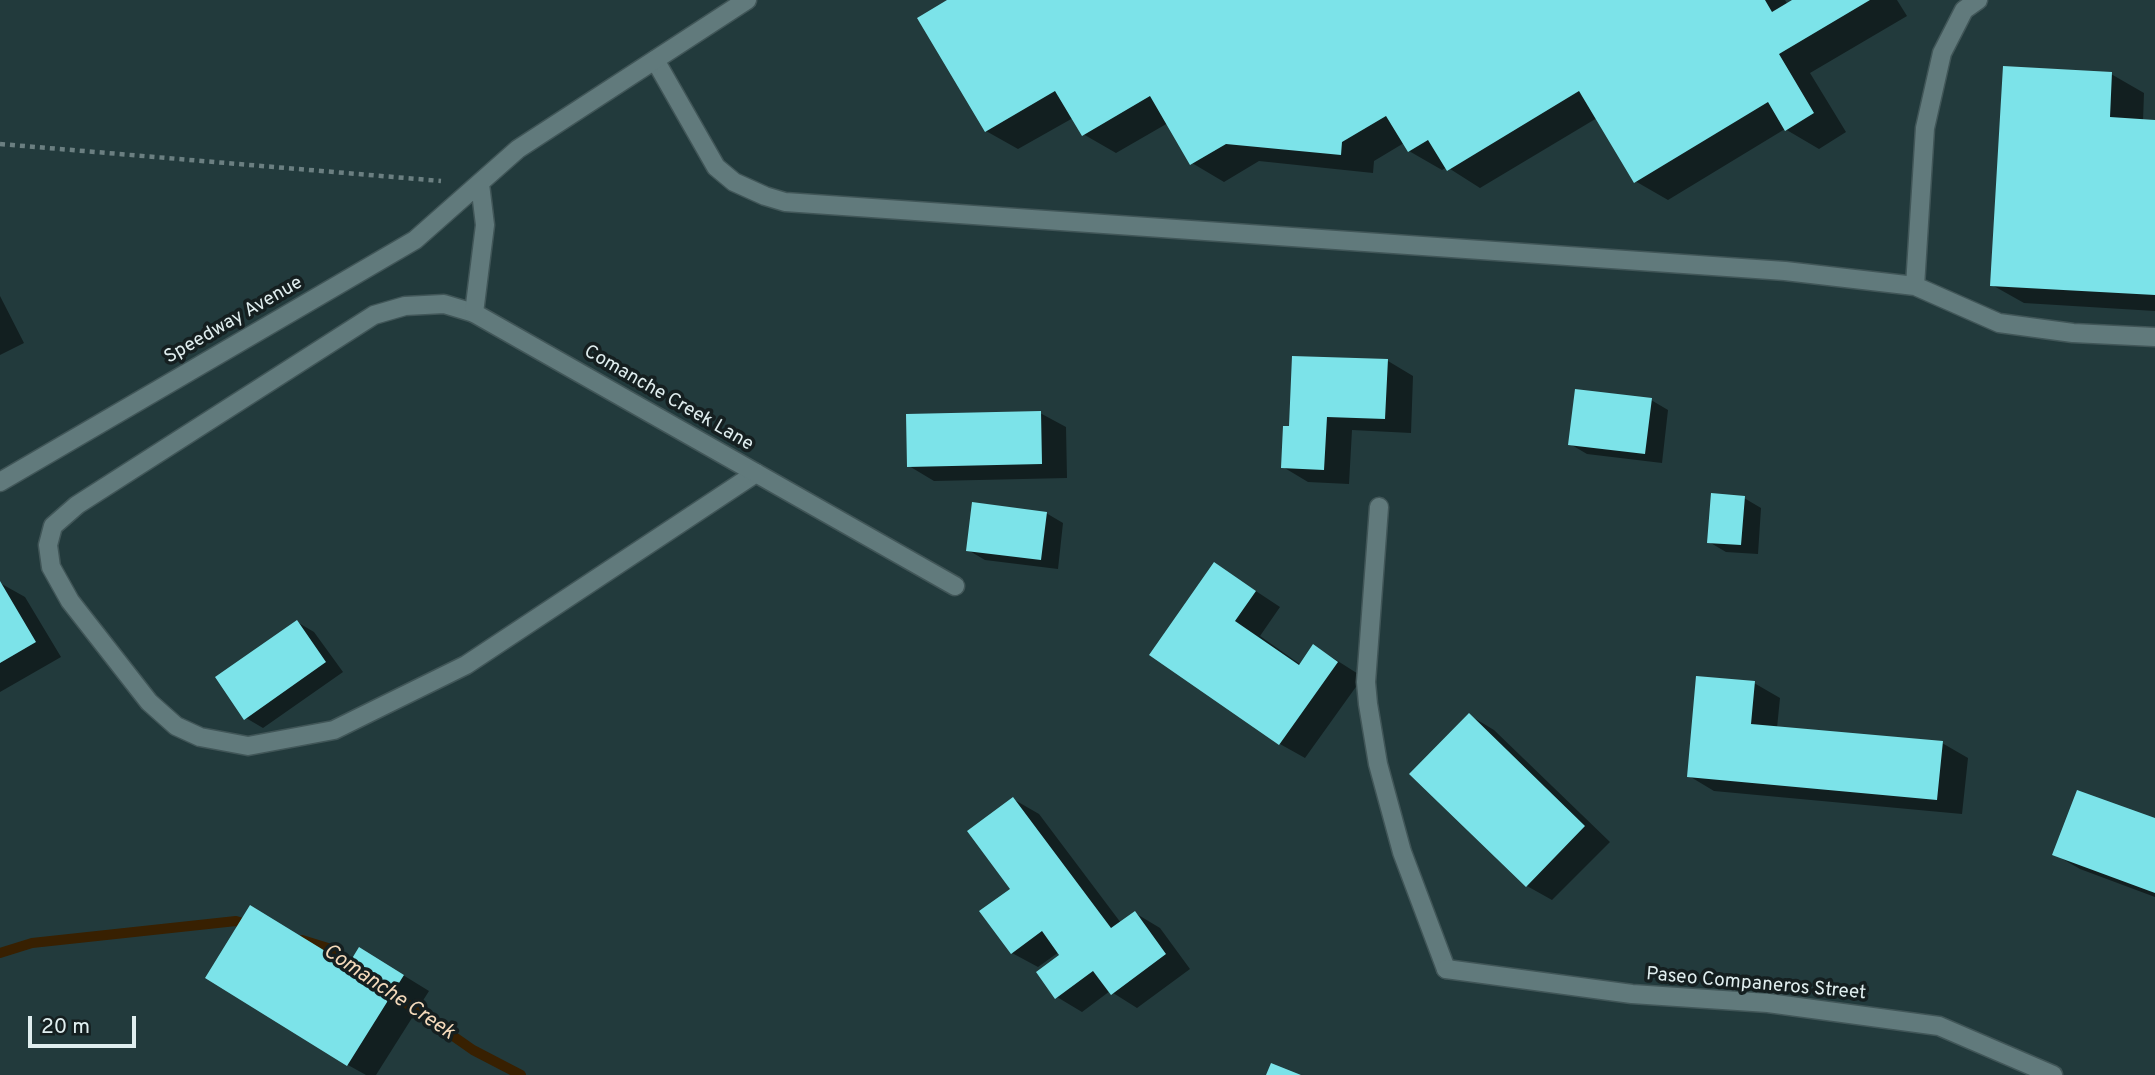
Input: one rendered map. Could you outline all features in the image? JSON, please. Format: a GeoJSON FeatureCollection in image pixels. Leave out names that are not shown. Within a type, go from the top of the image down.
{"type":"FeatureCollection","features":[{"type":"Feature","properties":{"kind":"street","name":"Speedway Avenue"},"geometry":{"type":"LineString","coordinates":[[0,482],[415,240],[518,149],[747,0]]}},
{"type":"Feature","properties":{"kind":"street"},"geometry":{"type":"LineString","coordinates":[[1915,286],[1925,128],[1942,53],[1964,10],[1978,0]]}},
{"type":"Feature","properties":{"kind":"street"},"geometry":{"type":"LineString","coordinates":[[655,60],[716,167],[734,182],[785,202],[1771,270],[1915,286],[1999,323],[2073,332],[2155,337]]}},
{"type":"Feature","properties":{"kind":"street"},"geometry":{"type":"LineString","coordinates":[[474,313],[485,225],[480,184]]}},
{"type":"Feature","properties":{"kind":"street","name":"Comanche Creek Lane"},"geometry":{"type":"LineString","coordinates":[[755,473],[466,665],[334,730],[248,746],[200,737],[176,726],[149,702],[70,601],[51,567],[48,545],[53,526],[77,505],[374,315],[405,306],[444,304],[474,313],[955,586]]}},
{"type":"Feature","properties":{"kind":"street","name":"Paseo Companeros Street"},"geometry":{"type":"LineString","coordinates":[[1379,507],[1366,682],[1368,704],[1378,764],[1402,852],[1446,969],[1632,994],[1768,1003],[1939,1026],[2053,1075]]}},
{"type":"Feature","properties":{"kind":"path"},"geometry":{"type":"LineString","coordinates":[[0,144],[480,184]]}},
{"type":"Feature","properties":{"kind":"building"},"geometry":{"type":"Polygon","coordinates":[[[947,0],[1765,0],[1772,12],[1792,0],[1870,0],[1779,54],[1814,113],[1785,131],[1768,102],[1634,183],[1579,91],[1447,171],[1428,140],[1408,152],[1386,116],[1342,142],[1341,155],[1226,144],[1190,165],[1150,96],[1082,136],[1055,91],[985,132],[917,18],[947,0]]]}},
{"type":"Feature","properties":{"kind":"building"},"geometry":{"type":"Polygon","coordinates":[[[2003,66],[2112,72],[2110,117],[2155,120],[2155,295],[1990,286],[2003,66]]]}},
{"type":"Feature","properties":{"kind":"building"},"geometry":{"type":"Polygon","coordinates":[[[1292,356],[1388,359],[1385,419],[1327,417],[1324,470],[1281,468],[1283,426],[1289,426],[1292,356]]]}},
{"type":"Feature","properties":{"kind":"building"},"geometry":{"type":"Polygon","coordinates":[[[1575,389],[1652,398],[1645,454],[1568,445],[1575,389]]]}},
{"type":"Feature","properties":{"kind":"building"},"geometry":{"type":"Polygon","coordinates":[[[1041,411],[1042,464],[907,467],[906,414],[1041,411]]]}},
{"type":"Feature","properties":{"kind":"building"},"geometry":{"type":"Polygon","coordinates":[[[1711,493],[1745,496],[1741,545],[1707,543],[1711,493]]]}},
{"type":"Feature","properties":{"kind":"building"},"geometry":{"type":"Polygon","coordinates":[[[972,502],[1047,512],[1041,560],[966,551],[972,502]]]}},
{"type":"Feature","properties":{"kind":"building"},"geometry":{"type":"Polygon","coordinates":[[[1214,562],[1256,591],[1235,621],[1299,665],[1313,644],[1338,662],[1279,745],[1149,655],[1214,562]]]}},
{"type":"Feature","properties":{"kind":"building"},"geometry":{"type":"Polygon","coordinates":[[[0,581],[36,642],[0,663],[0,581]]]}},
{"type":"Feature","properties":{"kind":"building"},"geometry":{"type":"Polygon","coordinates":[[[297,620],[326,662],[244,720],[215,677],[297,620]]]}},
{"type":"Feature","properties":{"kind":"building"},"geometry":{"type":"Polygon","coordinates":[[[1696,676],[1755,681],[1751,724],[1943,741],[1937,800],[1687,777],[1696,676]]]}},
{"type":"Feature","properties":{"kind":"building"},"geometry":{"type":"Polygon","coordinates":[[[1469,713],[1585,826],[1526,887],[1409,774],[1469,713]]]}},
{"type":"Feature","properties":{"kind":"building"},"geometry":{"type":"Polygon","coordinates":[[[2077,790],[2155,818],[2155,893],[2052,855],[2077,790]]]}},
{"type":"Feature","properties":{"kind":"building"},"geometry":{"type":"Polygon","coordinates":[[[1013,797],[1111,928],[1135,911],[1166,954],[1111,995],[1093,971],[1055,999],[1036,972],[1059,955],[1042,931],[1011,954],[979,911],[1010,889],[967,831],[1013,797]]]}},
{"type":"Feature","properties":{"kind":"building"},"geometry":{"type":"Polygon","coordinates":[[[250,905],[348,965],[359,947],[404,975],[347,1066],[205,978],[250,905]]]}},
{"type":"Feature","properties":{"kind":"building"},"geometry":{"type":"Polygon","coordinates":[[[1271,1063],[1301,1075],[1266,1075],[1271,1063]]]}},
{"type":"Feature","properties":{"kind":"waterway","name":"Comanche Creek"},"geometry":{"type":"LineString","coordinates":[[0,953],[32,943],[236,921],[253,926]]}},
{"type":"Feature","properties":{"kind":"waterway","name":"Comanche Creek"},"geometry":{"type":"LineString","coordinates":[[302,940],[328,948],[358,970]]}},
{"type":"Feature","properties":{"kind":"waterway","name":"Comanche Creek"},"geometry":{"type":"LineString","coordinates":[[383,987],[473,1050],[521,1075]]}}]}
